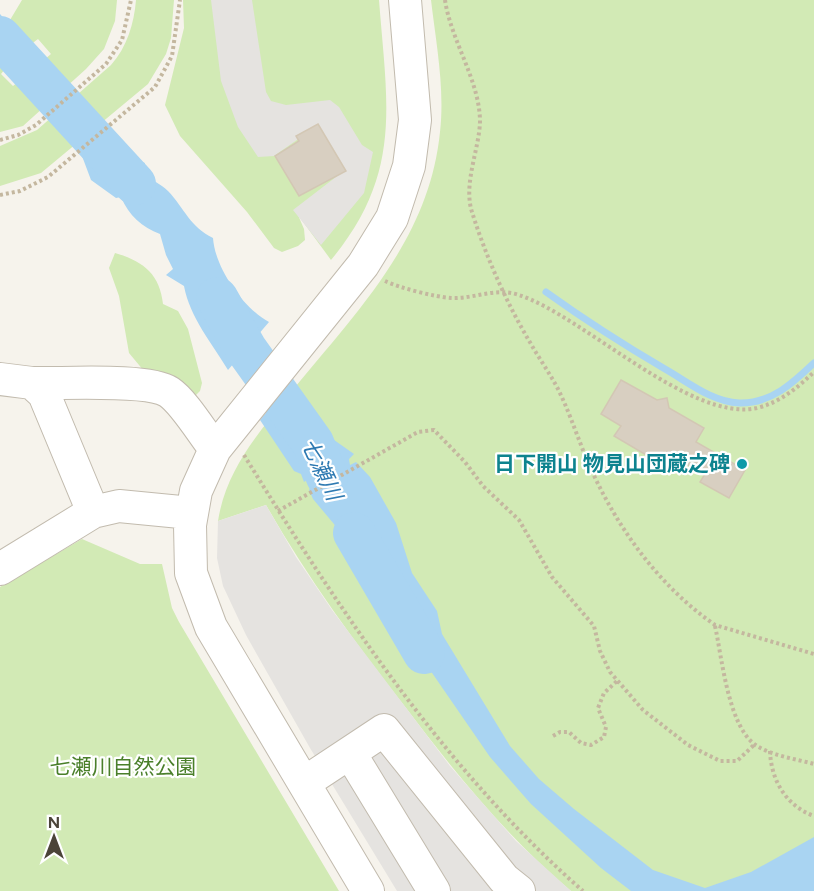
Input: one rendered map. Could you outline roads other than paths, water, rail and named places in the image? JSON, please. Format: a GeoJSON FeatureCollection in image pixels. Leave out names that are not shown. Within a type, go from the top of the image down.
{"type":"FeatureCollection","features":[{"type":"Feature","properties":{"kind":"street"},"geometry":{"type":"LineString","coordinates":[[368,891],[219,641],[200,603],[189,560],[191,513],[200,480],[228,449],[239,417],[345,287],[374,249],[392,218],[409,166],[414,100],[405,0]]}},
{"type":"Feature","properties":{"kind":"street"},"geometry":{"type":"LineString","coordinates":[[0,379],[32,383],[141,384],[162,388],[172,394],[228,449]]}},
{"type":"Feature","properties":{"kind":"street"},"geometry":{"type":"LineString","coordinates":[[32,383],[44,394],[93,512]]}},
{"type":"Feature","properties":{"kind":"street"},"geometry":{"type":"LineString","coordinates":[[0,569],[93,512],[119,506],[191,513]]}},
{"type":"Feature","properties":{"kind":"street"},"geometry":{"type":"LineString","coordinates":[[304,783],[384,730],[504,879],[519,891]]}},
{"type":"Feature","properties":{"kind":"street"},"geometry":{"type":"LineString","coordinates":[[350,753],[434,891]]}},
{"type":"Feature","properties":{"kind":"water"},"geometry":{"type":"Polygon","coordinates":[[[0,14],[29,47],[7,68],[0,61],[0,14]]]}},
{"type":"Feature","properties":{"kind":"water"},"geometry":{"type":"Polygon","coordinates":[[[109,132],[119,153],[145,163],[143,170],[146,174],[168,191],[199,229],[213,238],[219,262],[232,286],[259,316],[269,322],[228,370],[196,320],[184,286],[166,275],[173,269],[160,234],[137,220],[121,197],[116,198],[91,180],[82,156],[109,132]]]}},
{"type":"Feature","properties":{"kind":"water"},"geometry":{"type":"Polygon","coordinates":[[[292,380],[298,388],[310,423],[354,454],[349,459],[350,465],[356,462],[370,477],[396,523],[412,573],[437,611],[442,634],[510,746],[539,779],[653,870],[705,888],[751,872],[814,837],[814,891],[631,891],[601,868],[531,804],[490,757],[419,654],[380,579],[313,499],[309,490],[315,482],[310,478],[304,482],[301,474],[294,471],[260,420],[269,409],[295,437],[300,434],[294,392],[288,386],[292,380]]]}},
{"type":"Feature","properties":{"kind":"waterway","name":"七瀬川"},"geometry":{"type":"LineString","coordinates":[[0,37],[135,184]]}},
{"type":"Feature","properties":{"kind":"waterway"},"geometry":{"type":"LineString","coordinates":[[546,292],[605,332],[691,385],[729,402],[751,402],[771,396],[789,385],[814,363]]}},
{"type":"Feature","properties":{"kind":"waterway","name":"七瀬川"},"geometry":{"type":"LineString","coordinates":[[217,298],[246,349],[313,443],[327,477]]}},
{"type":"Feature","properties":{"kind":"waterway","name":"七瀬川"},"geometry":{"type":"LineString","coordinates":[[354,533],[424,653]]}},
{"type":"Feature","properties":{"kind":"place","name":"日下開山 物見山団蔵之碑"},"geometry":{"type":"Point","coordinates":[742,464]}},
{"type":"Feature","properties":{"kind":"park label","name":"七瀬川自然公園"},"geometry":{"type":"Point","coordinates":[123,767]}}]}
